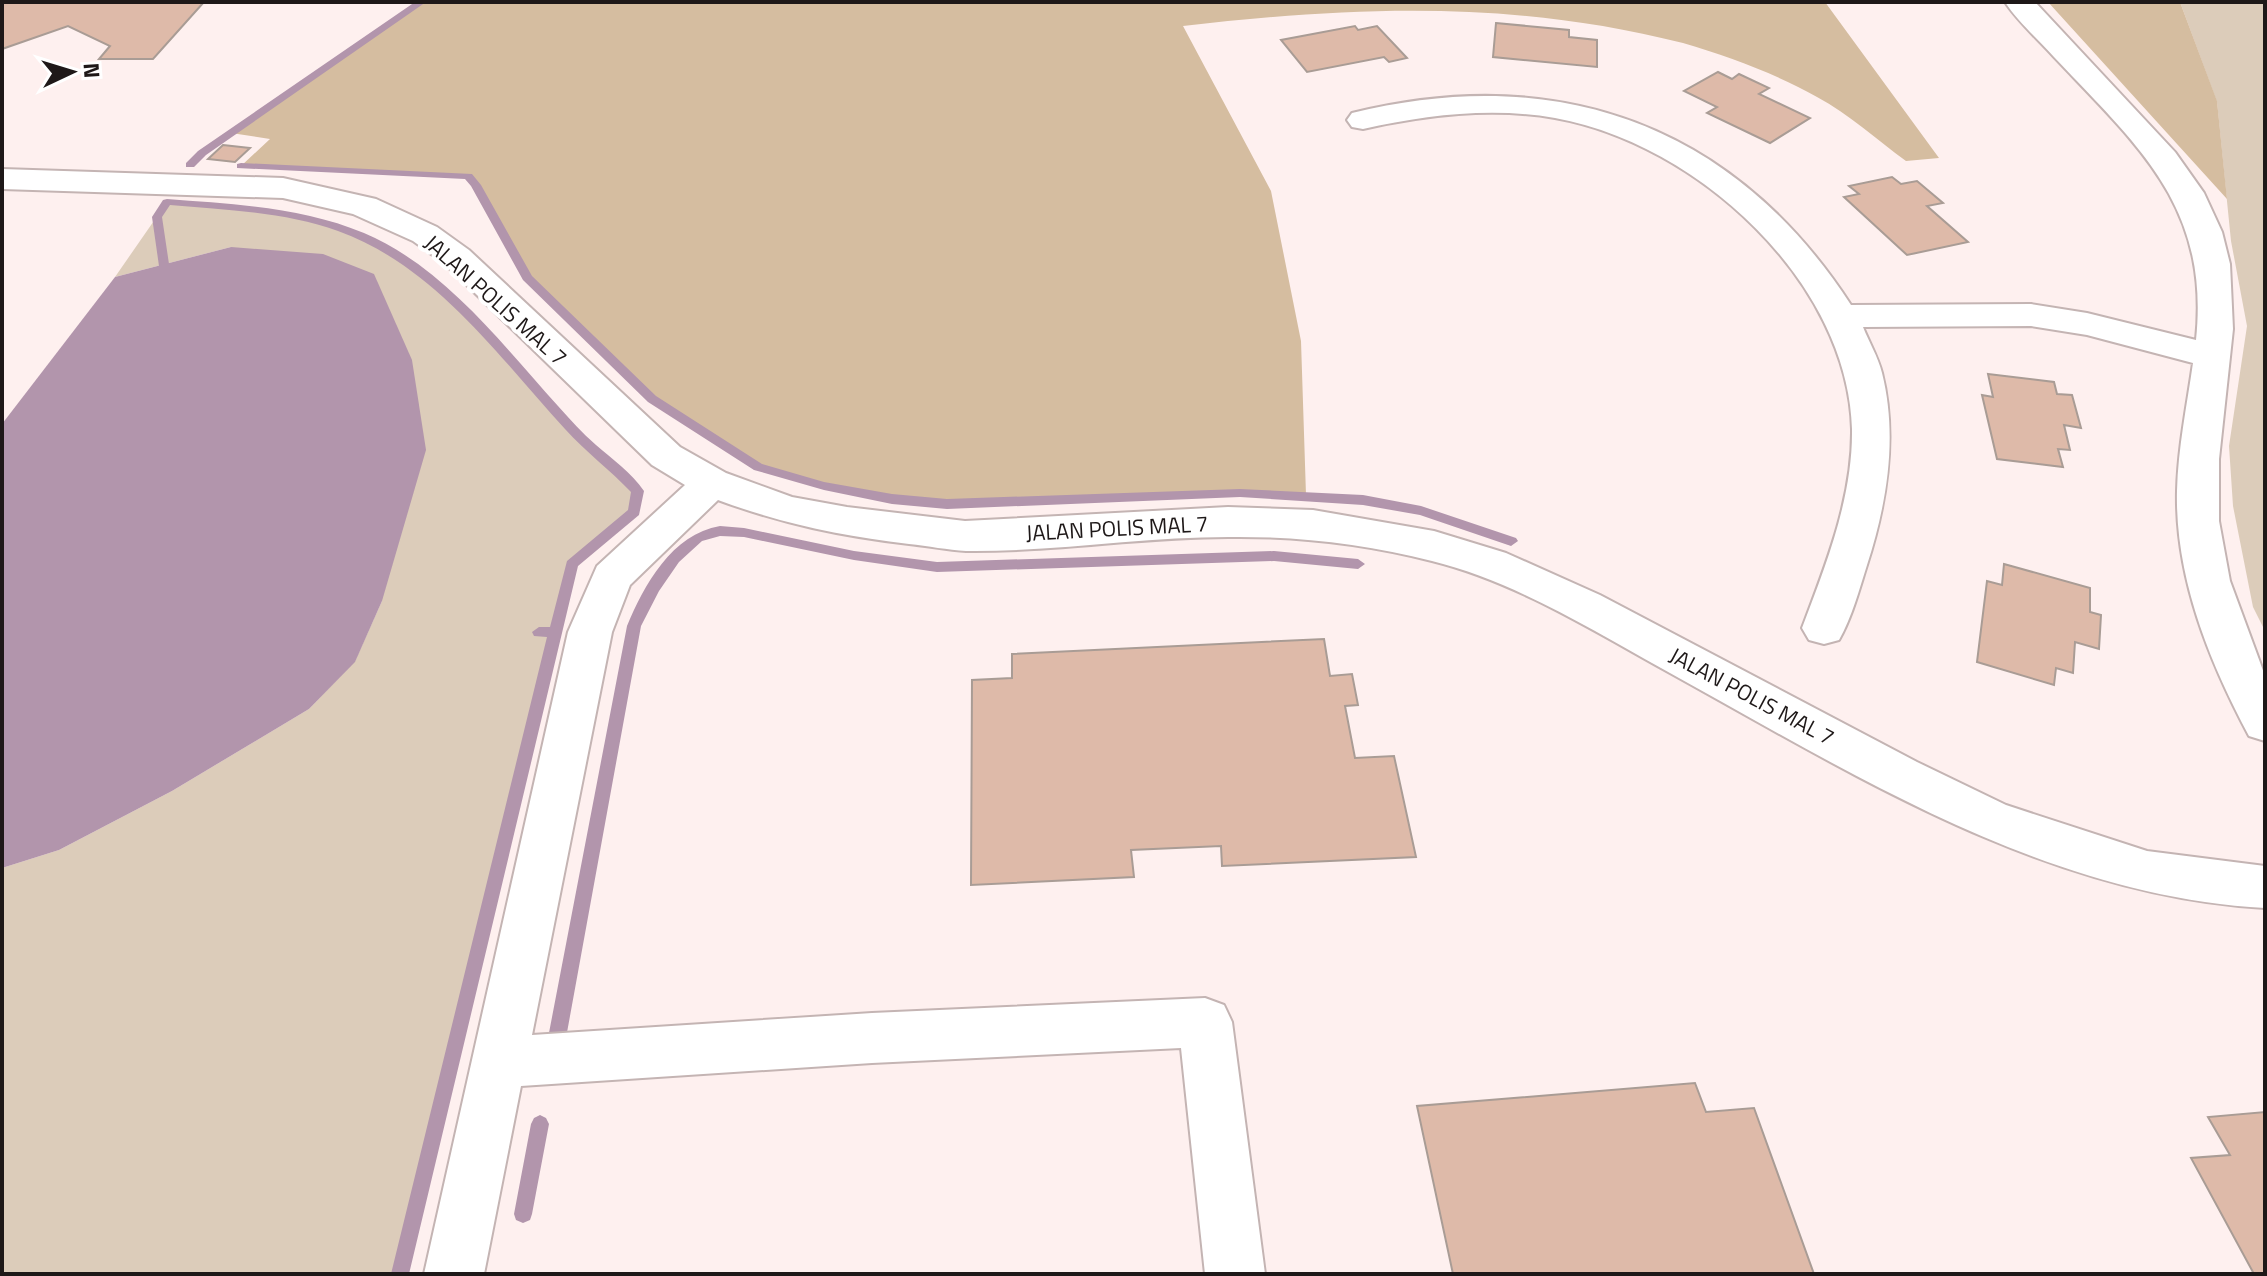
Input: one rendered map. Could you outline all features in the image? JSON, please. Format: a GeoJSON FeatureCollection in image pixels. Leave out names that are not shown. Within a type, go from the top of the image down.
{"type":"FeatureCollection","features":[{"type":"Feature","properties":{"kind":"street"},"geometry":{"type":"LineString","coordinates":[[2019,2],[2152,143],[2175,172],[2205,232],[2217,288],[2217,321],[2197,492],[2200,536],[2210,586],[2226,636],[2265,723]]}},
{"type":"Feature","properties":{"kind":"street"},"geometry":{"type":"LineString","coordinates":[[1363,120],[1431,105],[1502,103],[1564,110],[1637,135],[1693,165],[1756,211],[1803,259],[1841,316],[1852,340],[1871,426],[1862,506],[1824,628]]}},
{"type":"Feature","properties":{"kind":"street","name":"JALAN POLIS MAL 7"},"geometry":{"type":"LineString","coordinates":[[2,179],[283,188],[364,206],[425,234],[457,257],[655,446],[712,483],[786,510],[847,522],[965,536],[1228,522],[1313,525],[1434,546],[1491,564],[1585,606],[1900,776],[1991,820],[2067,848],[2147,872],[2230,885],[2265,887]]}},
{"type":"Feature","properties":{"kind":"street"},"geometry":{"type":"LineString","coordinates":[[1841,316],[2031,315],[2087,324],[2211,356]]}},
{"type":"Feature","properties":{"kind":"street"},"geometry":{"type":"LineString","coordinates":[[454,1274],[590,632],[612,577],[712,483]]}},
{"type":"Feature","properties":{"kind":"street"},"geometry":{"type":"LineString","coordinates":[[501,1062],[857,1039],[1205,1022],[1235,1274]]}},
{"type":"Feature","properties":{"kind":"shaded area"},"geometry":{"type":"Polygon","coordinates":[[[421,2],[1825,2],[1939,158],[1906,161],[1840,111],[1785,80],[1752,66],[1683,43],[1620,29],[1496,13],[1434,11],[1311,14],[1183,26],[1271,191],[1301,341],[1306,495],[1240,493],[947,504],[892,499],[824,486],[758,467],[652,399],[527,278],[476,185],[468,176],[241,166],[270,139],[231,133],[421,2]]]}},
{"type":"Feature","properties":{"kind":"shaded area"},"geometry":{"type":"Polygon","coordinates":[[[2048,2],[2180,2],[2217,101],[2227,199],[2048,2]]]}},
{"type":"Feature","properties":{"kind":"shaded area"},"geometry":{"type":"Polygon","coordinates":[[[2180,2],[2265,2],[2265,631],[2253,607],[2233,506],[2229,446],[2247,326],[2231,241],[2217,102],[2180,2]]]}},
{"type":"Feature","properties":{"kind":"shaded area"},"geometry":{"type":"Polygon","coordinates":[[[167,202],[291,215],[340,228],[392,252],[421,272],[475,322],[572,429],[638,491],[634,512],[572,564],[400,1274],[2,1274],[2,868],[59,850],[172,791],[309,709],[355,661],[382,601],[231,247],[115,277],[167,202]]]}},
{"type":"Feature","properties":{"kind":"shaded area"},"geometry":{"type":"Polygon","coordinates":[[[231,247],[323,254],[374,274],[412,360],[426,450],[382,601],[355,662],[309,709],[172,791],[59,850],[2,868],[2,424],[115,277],[231,247]]]}},
{"type":"Feature","properties":{"kind":"building"},"geometry":{"type":"Polygon","coordinates":[[[2,2],[204,2],[153,59],[99,59],[110,46],[68,26],[2,49],[2,2]]]}},
{"type":"Feature","properties":{"kind":"building"},"geometry":{"type":"Polygon","coordinates":[[[1496,23],[1569,30],[1569,37],[1597,40],[1597,67],[1493,57],[1496,23]]]}},
{"type":"Feature","properties":{"kind":"building"},"geometry":{"type":"Polygon","coordinates":[[[1355,26],[1358,30],[1377,26],[1407,58],[1389,62],[1384,57],[1307,72],[1281,40],[1355,26]]]}},
{"type":"Feature","properties":{"kind":"building"},"geometry":{"type":"Polygon","coordinates":[[[1718,72],[1732,79],[1739,74],[1769,88],[1759,94],[1810,118],[1770,143],[1707,113],[1717,107],[1684,91],[1718,72]]]}},
{"type":"Feature","properties":{"kind":"building"},"geometry":{"type":"Polygon","coordinates":[[[223,145],[250,148],[235,162],[208,159],[223,145]]]}},
{"type":"Feature","properties":{"kind":"building"},"geometry":{"type":"Polygon","coordinates":[[[1892,177],[1901,184],[1917,181],[1943,203],[1927,206],[1968,242],[1907,255],[1844,197],[1859,194],[1849,186],[1892,177]]]}},
{"type":"Feature","properties":{"kind":"building"},"geometry":{"type":"Polygon","coordinates":[[[1988,374],[2054,382],[2057,394],[2072,395],[2081,428],[2064,425],[2070,450],[2058,449],[2063,467],[1997,459],[1982,395],[1993,397],[1988,374]]]}},
{"type":"Feature","properties":{"kind":"building"},"geometry":{"type":"Polygon","coordinates":[[[2004,564],[2090,588],[2090,612],[2101,615],[2099,649],[2075,642],[2073,673],[2056,668],[2054,685],[1977,662],[1987,581],[2002,585],[2004,564]]]}},
{"type":"Feature","properties":{"kind":"building"},"geometry":{"type":"Polygon","coordinates":[[[1324,639],[1330,676],[1352,674],[1358,705],[1345,706],[1355,758],[1394,756],[1416,857],[1222,866],[1221,846],[1131,850],[1134,877],[971,885],[972,680],[1012,678],[1012,654],[1324,639]]]}},
{"type":"Feature","properties":{"kind":"building"},"geometry":{"type":"Polygon","coordinates":[[[1695,1083],[1706,1112],[1754,1108],[1814,1274],[1453,1274],[1417,1106],[1695,1083]]]}},
{"type":"Feature","properties":{"kind":"building"},"geometry":{"type":"Polygon","coordinates":[[[2265,1112],[2265,1274],[2254,1274],[2191,1158],[2230,1155],[2208,1117],[2265,1112]]]}},
{"type":"Feature","properties":{"kind":"waterway"},"geometry":{"type":"LineString","coordinates":[[190,165],[202,153],[421,2]]}},
{"type":"Feature","properties":{"kind":"waterway"},"geometry":{"type":"LineString","coordinates":[[241,166],[468,176],[476,185],[527,278],[652,399],[758,467],[824,486],[892,499],[947,504],[1240,493],[1363,500],[1421,511],[1511,541]]}},
{"type":"Feature","properties":{"kind":"waterway"},"geometry":{"type":"LineString","coordinates":[[163,264],[157,217],[167,202],[292,215],[363,237],[421,272],[448,296],[572,429],[638,491],[634,512],[572,564],[400,1274]]}},
{"type":"Feature","properties":{"kind":"waterway"},"geometry":{"type":"LineString","coordinates":[[557,1038],[634,626],[645,601],[664,572],[697,538],[720,531],[744,532],[854,556],[937,567],[1274,556],[1358,564]]}},
{"type":"Feature","properties":{"kind":"waterway"},"geometry":{"type":"LineString","coordinates":[[539,632],[555,632]]}},
{"type":"Feature","properties":{"kind":"waterway"},"geometry":{"type":"LineString","coordinates":[[523,1214],[540,1124]]}}]}
